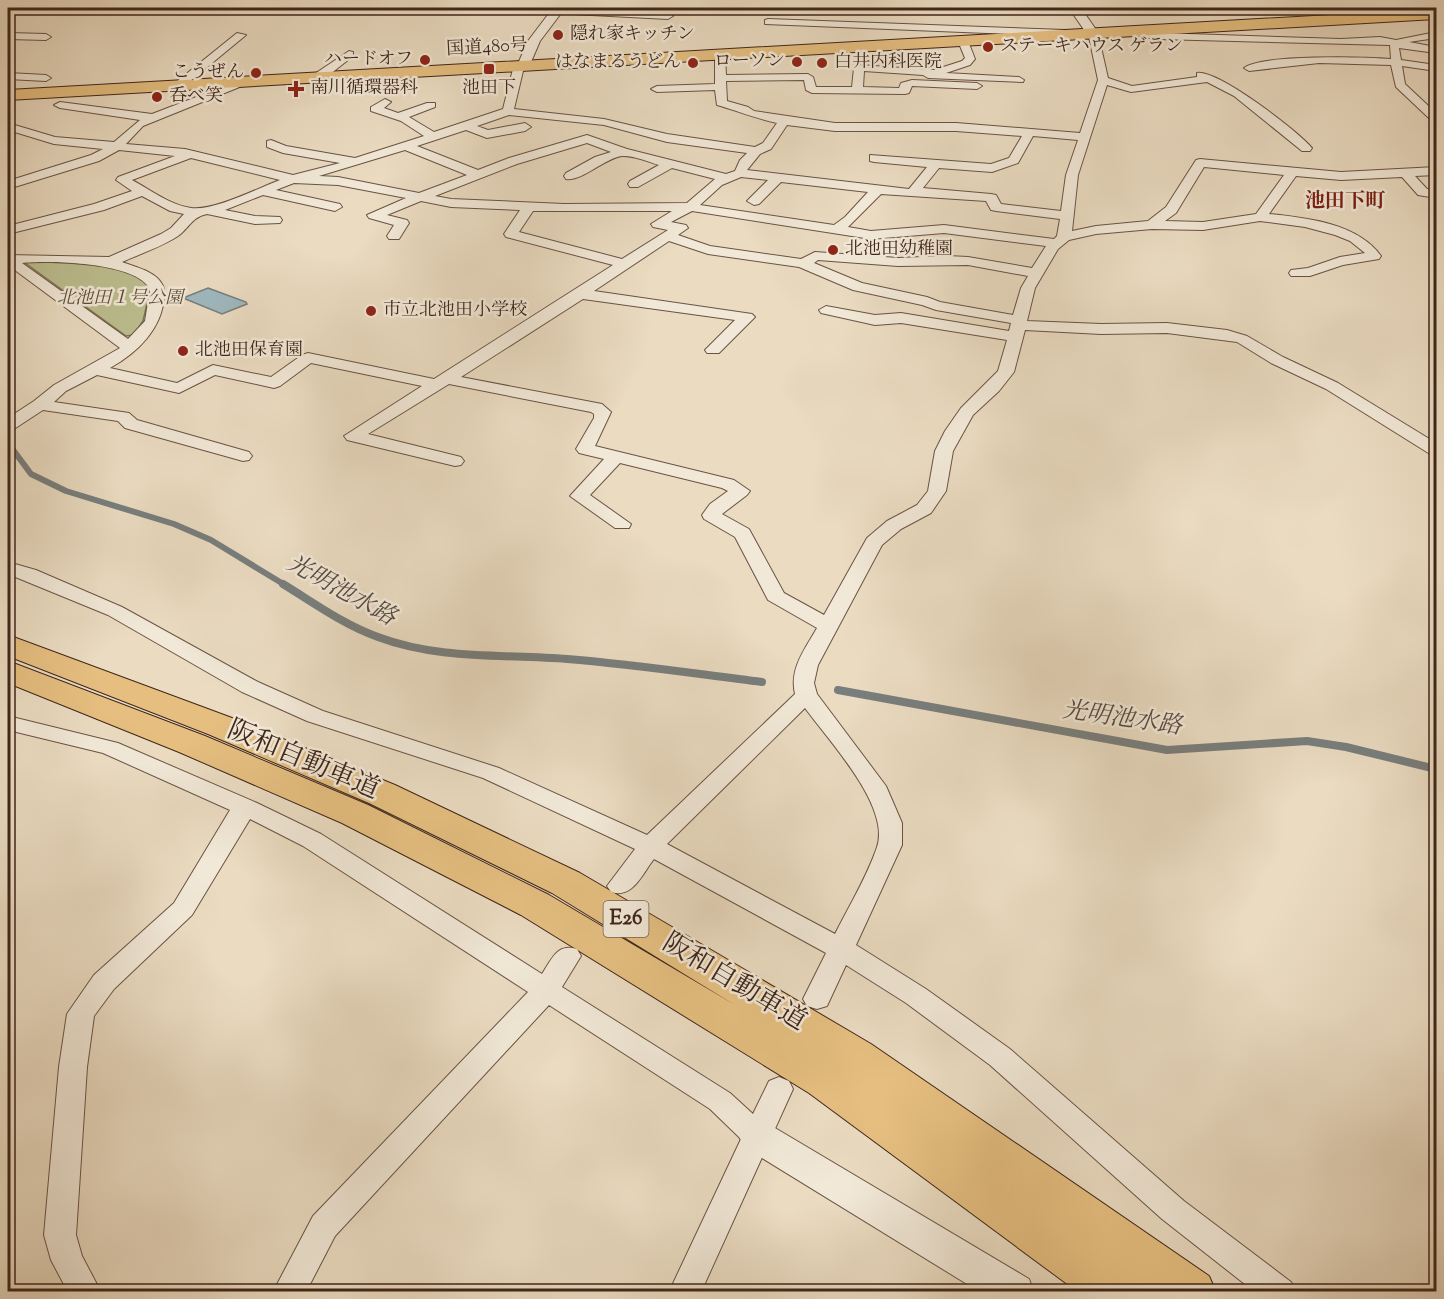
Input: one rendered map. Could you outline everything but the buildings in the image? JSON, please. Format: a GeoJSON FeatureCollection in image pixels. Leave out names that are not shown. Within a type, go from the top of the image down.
{"type":"FeatureCollection","features":[{"type":"Feature","properties":{"kind":"highway","name":"国道480号"},"geometry":{"type":"LineString","coordinates":[[14,91],[243,82],[1437,14]]}},
{"type":"Feature","properties":{"kind":"highway","name":"阪和自動車道"},"geometry":{"type":"LineString","coordinates":[[8,645],[220,726],[372,789],[566,883],[855,1056],[1191,1292]]}},
{"type":"Feature","properties":{"kind":"highway","name":"阪和自動車道"},"geometry":{"type":"LineString","coordinates":[[8,671],[192,744],[355,814],[535,905],[825,1080],[1119,1292]]}},
{"type":"Feature","properties":{"kind":"street"},"geometry":{"type":"LineString","coordinates":[[817,999],[890,844],[890,823],[878,791],[806,695],[803,683],[807,665],[873,542],[894,525],[924,509],[937,491],[944,451],[967,412],[993,388],[1006,372],[1028,288],[1035,273],[1060,240],[1067,216],[1071,175],[1086,136],[1102,80],[1093,34],[1075,8]]}},
{"type":"Feature","properties":{"kind":"street"},"geometry":{"type":"LineString","coordinates":[[508,111],[518,69],[523,66],[534,42],[558,9],[668,16]]}},
{"type":"Feature","properties":{"kind":"street"},"geometry":{"type":"LineString","coordinates":[[768,22],[1093,34]]}},
{"type":"Feature","properties":{"kind":"street"},"geometry":{"type":"LineString","coordinates":[[36,43],[58,30]]}},
{"type":"Feature","properties":{"kind":"street"},"geometry":{"type":"LineString","coordinates":[[1125,32],[1158,36],[1341,42],[1380,40],[1437,50]]}},
{"type":"Feature","properties":{"kind":"street"},"geometry":{"type":"LineString","coordinates":[[179,85],[207,66],[242,35]]}},
{"type":"Feature","properties":{"kind":"street"},"geometry":{"type":"LineString","coordinates":[[1395,44],[1404,40],[1437,35]]}},
{"type":"Feature","properties":{"kind":"street"},"geometry":{"type":"LineString","coordinates":[[8,36],[46,37]]}},
{"type":"Feature","properties":{"kind":"street"},"geometry":{"type":"LineString","coordinates":[[912,74],[931,74],[967,66],[970,59],[963,41]]}},
{"type":"Feature","properties":{"kind":"street"},"geometry":{"type":"LineString","coordinates":[[1395,44],[1400,85],[1419,97],[1435,116]]}},
{"type":"Feature","properties":{"kind":"street"},"geometry":{"type":"LineString","coordinates":[[720,55],[722,62],[718,78],[720,103],[744,109],[750,114],[835,127],[956,127],[1086,136]]}},
{"type":"Feature","properties":{"kind":"street"},"geometry":{"type":"LineString","coordinates":[[320,77],[339,58]]}},
{"type":"Feature","properties":{"kind":"street"},"geometry":{"type":"LineString","coordinates":[[1249,68],[1301,60],[1342,61],[1354,58],[1396,61],[1437,68]]}},
{"type":"Feature","properties":{"kind":"street"},"geometry":{"type":"LineString","coordinates":[[858,90],[859,68],[990,80],[1019,80]]}},
{"type":"Feature","properties":{"kind":"street"},"geometry":{"type":"LineString","coordinates":[[8,76],[41,78],[14,91]]}},
{"type":"Feature","properties":{"kind":"street"},"geometry":{"type":"LineString","coordinates":[[657,88],[718,78],[808,77],[812,90],[904,93],[905,85],[912,83],[977,86]]}},
{"type":"Feature","properties":{"kind":"street"},"geometry":{"type":"LineString","coordinates":[[1102,80],[1131,89],[1205,77],[1238,94],[1306,148]]}},
{"type":"Feature","properties":{"kind":"street"},"geometry":{"type":"LineString","coordinates":[[8,185],[95,158],[117,146],[140,124],[197,103],[243,82]]}},
{"type":"Feature","properties":{"kind":"street"},"geometry":{"type":"LineString","coordinates":[[385,102],[375,109],[398,117],[432,136]]}},
{"type":"Feature","properties":{"kind":"street"},"geometry":{"type":"LineString","coordinates":[[60,105],[153,118]]}},
{"type":"Feature","properties":{"kind":"street"},"geometry":{"type":"LineString","coordinates":[[398,117],[432,105]]}},
{"type":"Feature","properties":{"kind":"street"},"geometry":{"type":"LineString","coordinates":[[110,262],[166,237],[202,211],[293,179],[334,169],[352,161],[508,111],[604,122],[674,139],[756,151]]}},
{"type":"Feature","properties":{"kind":"street"},"geometry":{"type":"LineString","coordinates":[[740,173],[744,163],[756,151],[767,146],[784,121]]}},
{"type":"Feature","properties":{"kind":"street"},"geometry":{"type":"LineString","coordinates":[[8,126],[54,140],[191,154],[293,179],[338,181],[451,203],[529,207],[690,207],[871,234],[930,229],[967,230],[1060,240],[1096,230],[1152,225],[1203,226],[1260,217],[1333,228],[1371,249],[1374,256],[1340,261],[1310,272],[1296,273]]}},
{"type":"Feature","properties":{"kind":"street"},"geometry":{"type":"LineString","coordinates":[[466,126],[487,135],[525,127]]}},
{"type":"Feature","properties":{"kind":"street"},"geometry":{"type":"LineString","coordinates":[[909,127],[874,158],[992,168],[1014,160],[1030,131]]}},
{"type":"Feature","properties":{"kind":"street"},"geometry":{"type":"LineString","coordinates":[[499,131],[548,149]]}},
{"type":"Feature","properties":{"kind":"street"},"geometry":{"type":"LineString","coordinates":[[394,236],[402,223],[374,215],[477,174],[548,149],[587,139],[623,152],[726,178]]}},
{"type":"Feature","properties":{"kind":"street"},"geometry":{"type":"LineString","coordinates":[[642,156],[674,139]]}},
{"type":"Feature","properties":{"kind":"street"},"geometry":{"type":"LineString","coordinates":[[271,144],[283,149],[352,161]]}},
{"type":"Feature","properties":{"kind":"street"},"geometry":{"type":"LineString","coordinates":[[405,145],[477,174]]}},
{"type":"Feature","properties":{"kind":"street"},"geometry":{"type":"LineString","coordinates":[[570,176],[599,160],[623,152]]}},
{"type":"Feature","properties":{"kind":"street"},"geometry":{"type":"LineString","coordinates":[[191,154],[122,180],[176,208],[255,220],[275,220]]}},
{"type":"Feature","properties":{"kind":"street"},"geometry":{"type":"LineString","coordinates":[[1152,225],[1170,210],[1200,163],[1341,176],[1437,171]]}},
{"type":"Feature","properties":{"kind":"street"},"geometry":{"type":"LineString","coordinates":[[634,184],[670,164]]}},
{"type":"Feature","properties":{"kind":"street"},"geometry":{"type":"LineString","coordinates":[[915,191],[936,164]]}},
{"type":"Feature","properties":{"kind":"street"},"geometry":{"type":"LineString","coordinates":[[455,461],[353,436],[444,382],[681,228],[658,224],[690,207],[726,178],[740,173],[876,190],[991,198],[996,207],[1067,216]]}},
{"type":"Feature","properties":{"kind":"street"},"geometry":{"type":"LineString","coordinates":[[1260,217],[1292,173]]}},
{"type":"Feature","properties":{"kind":"street"},"geometry":{"type":"LineString","coordinates":[[1406,174],[1422,192],[1437,194]]}},
{"type":"Feature","properties":{"kind":"street"},"geometry":{"type":"LineString","coordinates":[[754,201],[778,178]]}},
{"type":"Feature","properties":{"kind":"street"},"geometry":{"type":"LineString","coordinates":[[837,229],[850,220],[876,190]]}},
{"type":"Feature","properties":{"kind":"street"},"geometry":{"type":"LineString","coordinates":[[8,230],[99,207],[141,191]]}},
{"type":"Feature","properties":{"kind":"street"},"geometry":{"type":"LineString","coordinates":[[262,191],[335,207]]}},
{"type":"Feature","properties":{"kind":"street"},"geometry":{"type":"LineString","coordinates":[[529,207],[511,234],[624,264]]}},
{"type":"Feature","properties":{"kind":"street"},"geometry":{"type":"LineString","coordinates":[[667,236],[708,250],[782,259],[803,264],[858,287],[927,301],[936,306],[1017,327]]}},
{"type":"Feature","properties":{"kind":"street"},"geometry":{"type":"LineString","coordinates":[[803,264],[815,256],[897,261],[948,260],[968,261],[1035,273]]}},
{"type":"Feature","properties":{"kind":"street"},"geometry":{"type":"LineString","coordinates":[[8,259],[44,258],[110,262],[145,276],[156,285],[156,305],[152,322],[122,355],[60,388],[40,405],[8,424]]}},
{"type":"Feature","properties":{"kind":"street"},"geometry":{"type":"LineString","coordinates":[[8,259],[129,347]]}},
{"type":"Feature","properties":{"kind":"street"},"geometry":{"type":"LineString","coordinates":[[581,294],[747,317],[713,350]]}},
{"type":"Feature","properties":{"kind":"street"},"geometry":{"type":"LineString","coordinates":[[826,310],[875,320],[900,318],[1017,327],[1155,328],[1227,335],[1242,339],[1277,360],[1332,386],[1437,450]]}},
{"type":"Feature","properties":{"kind":"street"},"geometry":{"type":"LineString","coordinates":[[94,369],[179,388],[213,370],[274,382],[308,358],[596,408],[603,412],[602,417],[585,449],[728,484],[741,492],[717,508],[711,515],[742,533],[771,584],[775,596],[828,626]]}},
{"type":"Feature","properties":{"kind":"street"},"geometry":{"type":"LineString","coordinates":[[40,405],[123,417],[131,424],[243,456]]}},
{"type":"Feature","properties":{"kind":"street"},"geometry":{"type":"LineString","coordinates":[[617,456],[579,496],[622,524]]}},
{"type":"Feature","properties":{"kind":"street"},"geometry":{"type":"LineString","coordinates":[[8,568],[29,574],[115,611],[250,687],[304,711],[491,773],[650,846],[841,949],[916,996],[1000,1057],[1173,1210],[1280,1292]]}},
{"type":"Feature","properties":{"kind":"street"},"geometry":{"type":"LineString","coordinates":[[620,886],[650,846],[806,695]]}},
{"type":"Feature","properties":{"kind":"street"},"geometry":{"type":"LineString","coordinates":[[8,723],[110,748],[249,809],[312,840],[720,1101],[758,1137],[1015,1292]]}},
{"type":"Feature","properties":{"kind":"street"},"geometry":{"type":"LineString","coordinates":[[85,1292],[67,1260],[60,1235],[73,1067],[81,1014],[104,982],[183,909],[238,816],[249,809]]}},
{"type":"Feature","properties":{"kind":"street"},"geometry":{"type":"LineString","coordinates":[[289,1292],[324,1226],[547,989],[568,956]]}},
{"type":"Feature","properties":{"kind":"street"},"geometry":{"type":"LineString","coordinates":[[685,1292],[779,1089]]}},
{"type":"Feature","properties":{"kind":"green space","name":"北池田１号公園"},"geometry":{"type":"Polygon","coordinates":[[[31,261],[94,264],[125,271],[139,278],[151,287],[143,321],[134,335],[126,336],[25,263],[31,261]]]}},
{"type":"Feature","properties":{"kind":"water"},"geometry":{"type":"Polygon","coordinates":[[[208,288],[247,304],[222,314],[183,298],[208,288]]]}},
{"type":"Feature","properties":{"kind":"waterway","name":"光明池水路"},"geometry":{"type":"LineString","coordinates":[[8,443],[31,474],[66,491],[174,524],[211,540],[285,585]]}},
{"type":"Feature","properties":{"kind":"waterway","name":"光明池水路"},"geometry":{"type":"LineString","coordinates":[[283,584],[365,632],[424,649],[472,655],[591,661],[762,682]]}},
{"type":"Feature","properties":{"kind":"waterway","name":"光明池水路"},"geometry":{"type":"LineString","coordinates":[[838,690],[1167,750],[1307,741],[1346,747],[1436,769]]}},
{"type":"Feature","properties":{"kind":"place","name":"隠れ家キッチン"},"geometry":{"type":"Point","coordinates":[558,35]}},
{"type":"Feature","properties":{"kind":"place","name":"ステーキハウス ゲラン"},"geometry":{"type":"Point","coordinates":[988,47]}},
{"type":"Feature","properties":{"kind":"place","name":"ハードオフ"},"geometry":{"type":"Point","coordinates":[425,60]}},
{"type":"Feature","properties":{"kind":"place","name":"ローソン"},"geometry":{"type":"Point","coordinates":[797,62]}},
{"type":"Feature","properties":{"kind":"place","name":"はなまるうどん"},"geometry":{"type":"Point","coordinates":[693,63]}},
{"type":"Feature","properties":{"kind":"place","name":"白井内科医院"},"geometry":{"type":"Point","coordinates":[822,63]}},
{"type":"Feature","properties":{"kind":"place","name":"池田下"},"geometry":{"type":"Point","coordinates":[489,69]}},
{"type":"Feature","properties":{"kind":"place","name":"こうぜん"},"geometry":{"type":"Point","coordinates":[256,73]}},
{"type":"Feature","properties":{"kind":"place","name":"南川循環器科"},"geometry":{"type":"Point","coordinates":[296,89]}},
{"type":"Feature","properties":{"kind":"place","name":"呑べ笑"},"geometry":{"type":"Point","coordinates":[157,97]}},
{"type":"Feature","properties":{"kind":"place","name":"北池田幼稚園"},"geometry":{"type":"Point","coordinates":[833,250]}},
{"type":"Feature","properties":{"kind":"place","name":"市立北池田小学校"},"geometry":{"type":"Point","coordinates":[371,311]}},
{"type":"Feature","properties":{"kind":"place","name":"北池田保育園"},"geometry":{"type":"Point","coordinates":[183,351]}},
{"type":"Feature","properties":{"kind":"district","name":"池田下町"},"geometry":{"type":"Point","coordinates":[1345,202]}}]}
